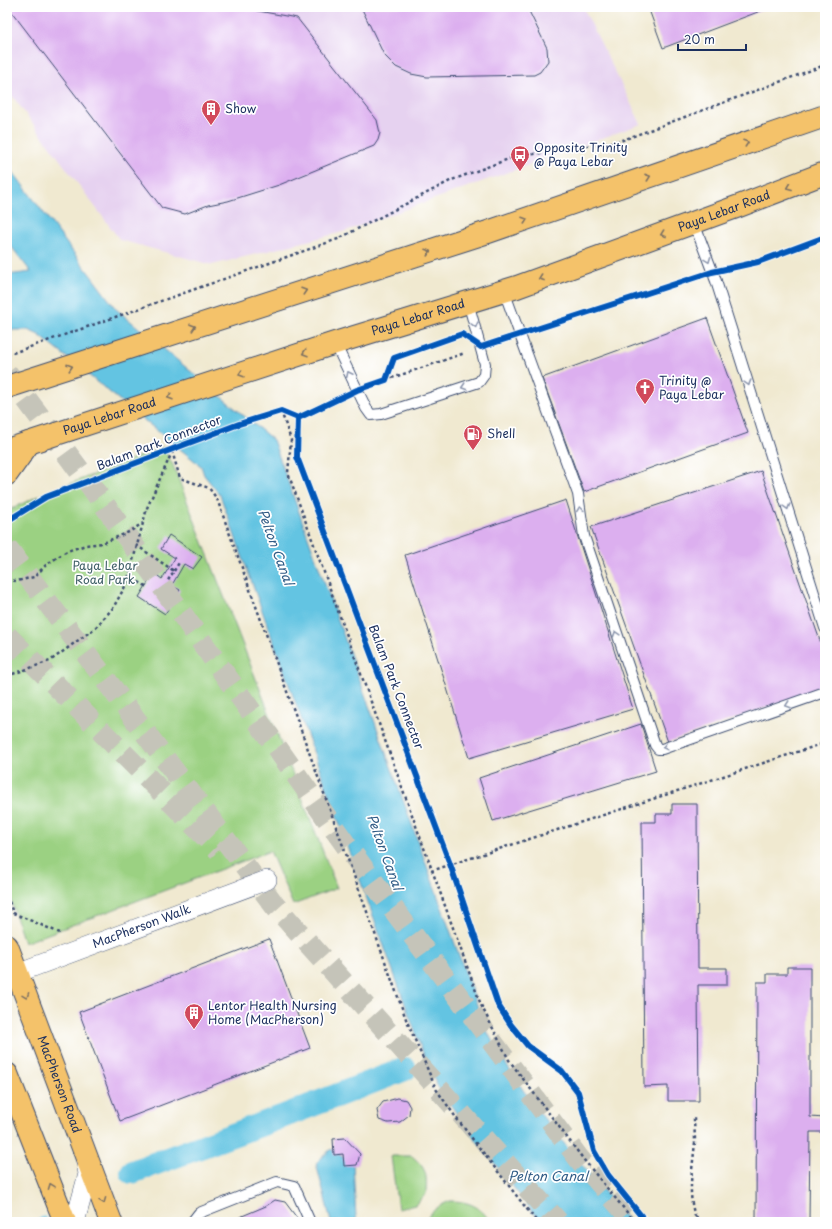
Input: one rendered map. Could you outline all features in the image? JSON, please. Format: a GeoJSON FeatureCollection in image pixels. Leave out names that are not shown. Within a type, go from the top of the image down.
{"type":"FeatureCollection","features":[{"type":"Feature","properties":{"kind":"main road"},"geometry":{"type":"LineString","coordinates":[[7,387],[488,232],[825,116]]}},
{"type":"Feature","properties":{"kind":"main road","name":"Paya Lebar Road"},"geometry":{"type":"LineString","coordinates":[[7,450],[335,343],[504,291],[694,223],[825,173]]}},
{"type":"Feature","properties":{"kind":"main road"},"geometry":{"type":"LineString","coordinates":[[7,474],[29,443]]}},
{"type":"Feature","properties":{"kind":"main road","name":"MacPherson Road"},"geometry":{"type":"LineString","coordinates":[[7,946],[111,1222]]}},
{"type":"Feature","properties":{"kind":"main road"},"geometry":{"type":"LineString","coordinates":[[7,1074],[65,1222]]}},
{"type":"Feature","properties":{"kind":"street","name":"MacPherson Walk"},"geometry":{"type":"LineString","coordinates":[[17,972],[267,880]]}},
{"type":"Feature","properties":{"kind":"street"},"geometry":{"type":"LineString","coordinates":[[75,1222],[88,1174],[85,1154]]}},
{"type":"Feature","properties":{"kind":"lane"},"geometry":{"type":"LineString","coordinates":[[694,223],[716,281],[825,628]]}},
{"type":"Feature","properties":{"kind":"lane"},"geometry":{"type":"LineString","coordinates":[[504,291],[578,494],[584,536],[625,659],[655,745],[658,749],[662,749],[825,692]]}},
{"type":"Feature","properties":{"kind":"lane"},"geometry":{"type":"LineString","coordinates":[[335,343],[366,408],[371,415],[381,414],[479,382],[484,375],[485,364],[468,302]]}},
{"type":"Feature","properties":{"kind":"lane"},"geometry":{"type":"LineString","coordinates":[[192,1222],[199,1212],[277,1182],[294,1186],[310,1222]]}},
{"type":"Feature","properties":{"kind":"path"},"geometry":{"type":"LineString","coordinates":[[7,355],[338,239],[452,180],[514,157],[620,141],[825,65]]}},
{"type":"Feature","properties":{"kind":"path"},"geometry":{"type":"LineString","coordinates":[[357,390],[480,347]]}},
{"type":"Feature","properties":{"kind":"path"},"geometry":{"type":"LineString","coordinates":[[386,380],[389,373]]}},
{"type":"Feature","properties":{"kind":"path"},"geometry":{"type":"LineString","coordinates":[[278,412],[292,416]]}},
{"type":"Feature","properties":{"kind":"path"},"geometry":{"type":"LineString","coordinates":[[278,412],[291,440],[288,473],[431,871],[481,1005],[509,1060],[574,1148],[635,1222]]}},
{"type":"Feature","properties":{"kind":"path"},"geometry":{"type":"LineString","coordinates":[[297,434],[297,457]]}},
{"type":"Feature","properties":{"kind":"path"},"geometry":{"type":"LineString","coordinates":[[7,676],[50,661],[73,646],[94,628],[113,608],[127,583],[147,508],[172,451]]}},
{"type":"Feature","properties":{"kind":"path"},"geometry":{"type":"LineString","coordinates":[[172,451],[180,478],[209,488],[217,499],[406,1019],[436,1088],[457,1119],[537,1222]]}},
{"type":"Feature","properties":{"kind":"path"},"geometry":{"type":"LineString","coordinates":[[7,580],[17,581],[34,577],[47,564],[67,551],[86,544],[103,543],[129,532],[143,522]]}},
{"type":"Feature","properties":{"kind":"path"},"geometry":{"type":"LineString","coordinates":[[136,545],[174,570]]}},
{"type":"Feature","properties":{"kind":"path"},"geometry":{"type":"LineString","coordinates":[[167,582],[180,560]]}},
{"type":"Feature","properties":{"kind":"path"},"geometry":{"type":"LineString","coordinates":[[128,576],[146,586]]}},
{"type":"Feature","properties":{"kind":"path"},"geometry":{"type":"LineString","coordinates":[[431,871],[825,743]]}},
{"type":"Feature","properties":{"kind":"path"},"geometry":{"type":"LineString","coordinates":[[448,857],[453,872]]}},
{"type":"Feature","properties":{"kind":"path"},"geometry":{"type":"LineString","coordinates":[[7,896],[13,913],[58,933],[65,931]]}},
{"type":"Feature","properties":{"kind":"path"},"geometry":{"type":"LineString","coordinates":[[692,1222],[695,1216],[691,1196],[692,1159],[695,1141],[694,1117]]}},
{"type":"Feature","properties":{"kind":"path"},"geometry":{"type":"LineString","coordinates":[[695,1216],[704,1222]]}},
{"type":"Feature","properties":{"kind":"shaded area"},"geometry":{"type":"Polygon","coordinates":[[[7,7],[583,7],[641,124],[343,232],[212,265],[120,240],[7,89],[7,7]]]}},
{"type":"Feature","properties":{"kind":"green space","name":"Paya Lebar Road Park"},"geometry":{"type":"Polygon","coordinates":[[[163,447],[173,465],[337,888],[293,905],[270,851],[24,943],[7,887],[7,511],[34,498],[163,447]]]}},
{"type":"Feature","properties":{"kind":"green space"},"geometry":{"type":"Polygon","coordinates":[[[391,1156],[412,1156],[421,1165],[425,1172],[426,1194],[415,1205],[398,1209],[391,1156]]]}},
{"type":"Feature","properties":{"kind":"green space"},"geometry":{"type":"Polygon","coordinates":[[[450,1201],[468,1203],[478,1208],[490,1222],[425,1222],[435,1209],[450,1201]]]}},
{"type":"Feature","properties":{"kind":"water","name":"Pelton Canal"},"geometry":{"type":"Polygon","coordinates":[[[7,164],[116,309],[273,440],[485,1027],[499,1054],[533,1104],[630,1222],[541,1222],[472,1135],[438,1087],[421,1048],[220,495],[204,475],[201,466],[39,335],[28,330],[7,330],[7,275],[31,272],[7,241],[7,164]]]}},
{"type":"Feature","properties":{"kind":"water"},"geometry":{"type":"Polygon","coordinates":[[[331,1149],[353,1164],[356,1218],[358,1222],[331,1222],[316,1163],[331,1149]]]}},
{"type":"Feature","properties":{"kind":"building"},"geometry":{"type":"Polygon","coordinates":[[[8,7],[236,7],[297,18],[377,120],[380,133],[378,140],[374,146],[279,185],[228,201],[208,205],[185,214],[162,208],[8,7]]]}},
{"type":"Feature","properties":{"kind":"building"},"geometry":{"type":"Polygon","coordinates":[[[361,7],[527,7],[547,48],[548,61],[540,72],[534,75],[427,77],[411,74],[396,67],[384,55],[361,7]]]}},
{"type":"Feature","properties":{"kind":"building"},"geometry":{"type":"Polygon","coordinates":[[[648,7],[771,7],[663,48],[648,7]]]}},
{"type":"Feature","properties":{"kind":"building","name":"Trinity @ Paya Lebar"},"geometry":{"type":"Polygon","coordinates":[[[707,318],[748,433],[584,492],[542,378],[707,318]]]}},
{"type":"Feature","properties":{"kind":"building"},"geometry":{"type":"Polygon","coordinates":[[[761,471],[825,655],[825,687],[668,742],[591,527],[761,471]]]}},
{"type":"Feature","properties":{"kind":"building"},"geometry":{"type":"Polygon","coordinates":[[[566,500],[633,709],[469,758],[405,555],[566,500]]]}},
{"type":"Feature","properties":{"kind":"building"},"geometry":{"type":"Polygon","coordinates":[[[169,535],[202,557],[193,569],[184,564],[172,585],[180,590],[165,614],[139,597],[154,573],[162,579],[175,558],[161,549],[169,535]]]}},
{"type":"Feature","properties":{"kind":"building"},"geometry":{"type":"Polygon","coordinates":[[[641,724],[656,771],[493,821],[479,778],[641,724]]]}},
{"type":"Feature","properties":{"kind":"building"},"geometry":{"type":"Polygon","coordinates":[[[672,804],[697,804],[698,968],[727,968],[727,985],[698,985],[699,1101],[668,1101],[668,1086],[644,1087],[642,822],[656,822],[656,814],[672,814],[672,804]]]}},
{"type":"Feature","properties":{"kind":"building","name":"Lentor Health Nursing Home (MacPherson)"},"geometry":{"type":"Polygon","coordinates":[[[269,939],[310,1048],[120,1121],[79,1012],[269,939]]]}},
{"type":"Feature","properties":{"kind":"building"},"geometry":{"type":"Polygon","coordinates":[[[787,967],[810,967],[810,1117],[825,1118],[825,1132],[810,1132],[809,1222],[756,1222],[757,982],[767,982],[767,974],[787,974],[787,967]]]}},
{"type":"Feature","properties":{"kind":"building"},"geometry":{"type":"Polygon","coordinates":[[[398,1098],[406,1100],[410,1107],[409,1115],[400,1122],[388,1123],[379,1120],[377,1110],[383,1102],[398,1098]]]}},
{"type":"Feature","properties":{"kind":"building"},"geometry":{"type":"Polygon","coordinates":[[[345,1138],[360,1154],[357,1165],[344,1166],[343,1154],[334,1155],[333,1139],[345,1138]]]}},
{"type":"Feature","properties":{"kind":"building"},"geometry":{"type":"Polygon","coordinates":[[[275,1200],[285,1202],[300,1222],[228,1222],[266,1206],[275,1200]]]}},
{"type":"Feature","properties":{"kind":"waterway"},"geometry":{"type":"LineString","coordinates":[[132,1172],[284,1116],[405,1069]]}},
{"type":"Feature","properties":{"kind":"waterway"},"geometry":{"type":"LineString","coordinates":[[40,1222],[44,1220]]}},
{"type":"Feature","properties":{"kind":"tunnel"},"geometry":{"type":"LineString","coordinates":[[7,373],[91,486],[348,848],[580,1160],[634,1222]]}},
{"type":"Feature","properties":{"kind":"tunnel"},"geometry":{"type":"LineString","coordinates":[[7,548],[275,906],[558,1222]]}},
{"type":"Feature","properties":{"kind":"tunnel"},"geometry":{"type":"LineString","coordinates":[[7,636],[219,850]]}},
{"type":"Feature","properties":{"kind":"cycle path"},"geometry":{"type":"LineString","coordinates":[[298,418],[357,390],[386,380],[394,358],[462,334],[481,347],[712,272],[758,262],[825,237]]}},
{"type":"Feature","properties":{"kind":"cycle path","name":"Balam Park Connector"},"geometry":{"type":"LineString","coordinates":[[7,521],[46,497],[239,424],[281,411],[298,418]]}},
{"type":"Feature","properties":{"kind":"cycle path","name":"Balam Park Connector"},"geometry":{"type":"LineString","coordinates":[[298,418],[297,457],[450,864],[498,1005],[511,1025],[528,1046],[562,1071],[578,1092],[594,1151],[608,1175],[646,1222]]}},
{"type":"Feature","properties":{"kind":"place","name":"Show"},"geometry":{"type":"Point","coordinates":[211,126]}},
{"type":"Feature","properties":{"kind":"place","name":"Opposite Trinity @ Paya Lebar"},"geometry":{"type":"Point","coordinates":[520,172]}},
{"type":"Feature","properties":{"kind":"place","name":"Trinity @ Paya Lebar"},"geometry":{"type":"Point","coordinates":[645,405]}},
{"type":"Feature","properties":{"kind":"place","name":"Shell"},"geometry":{"type":"Point","coordinates":[473,451]}},
{"type":"Feature","properties":{"kind":"place","name":"Lentor Health Nursing Home (MacPherson)"},"geometry":{"type":"Point","coordinates":[194,1030]}}]}
